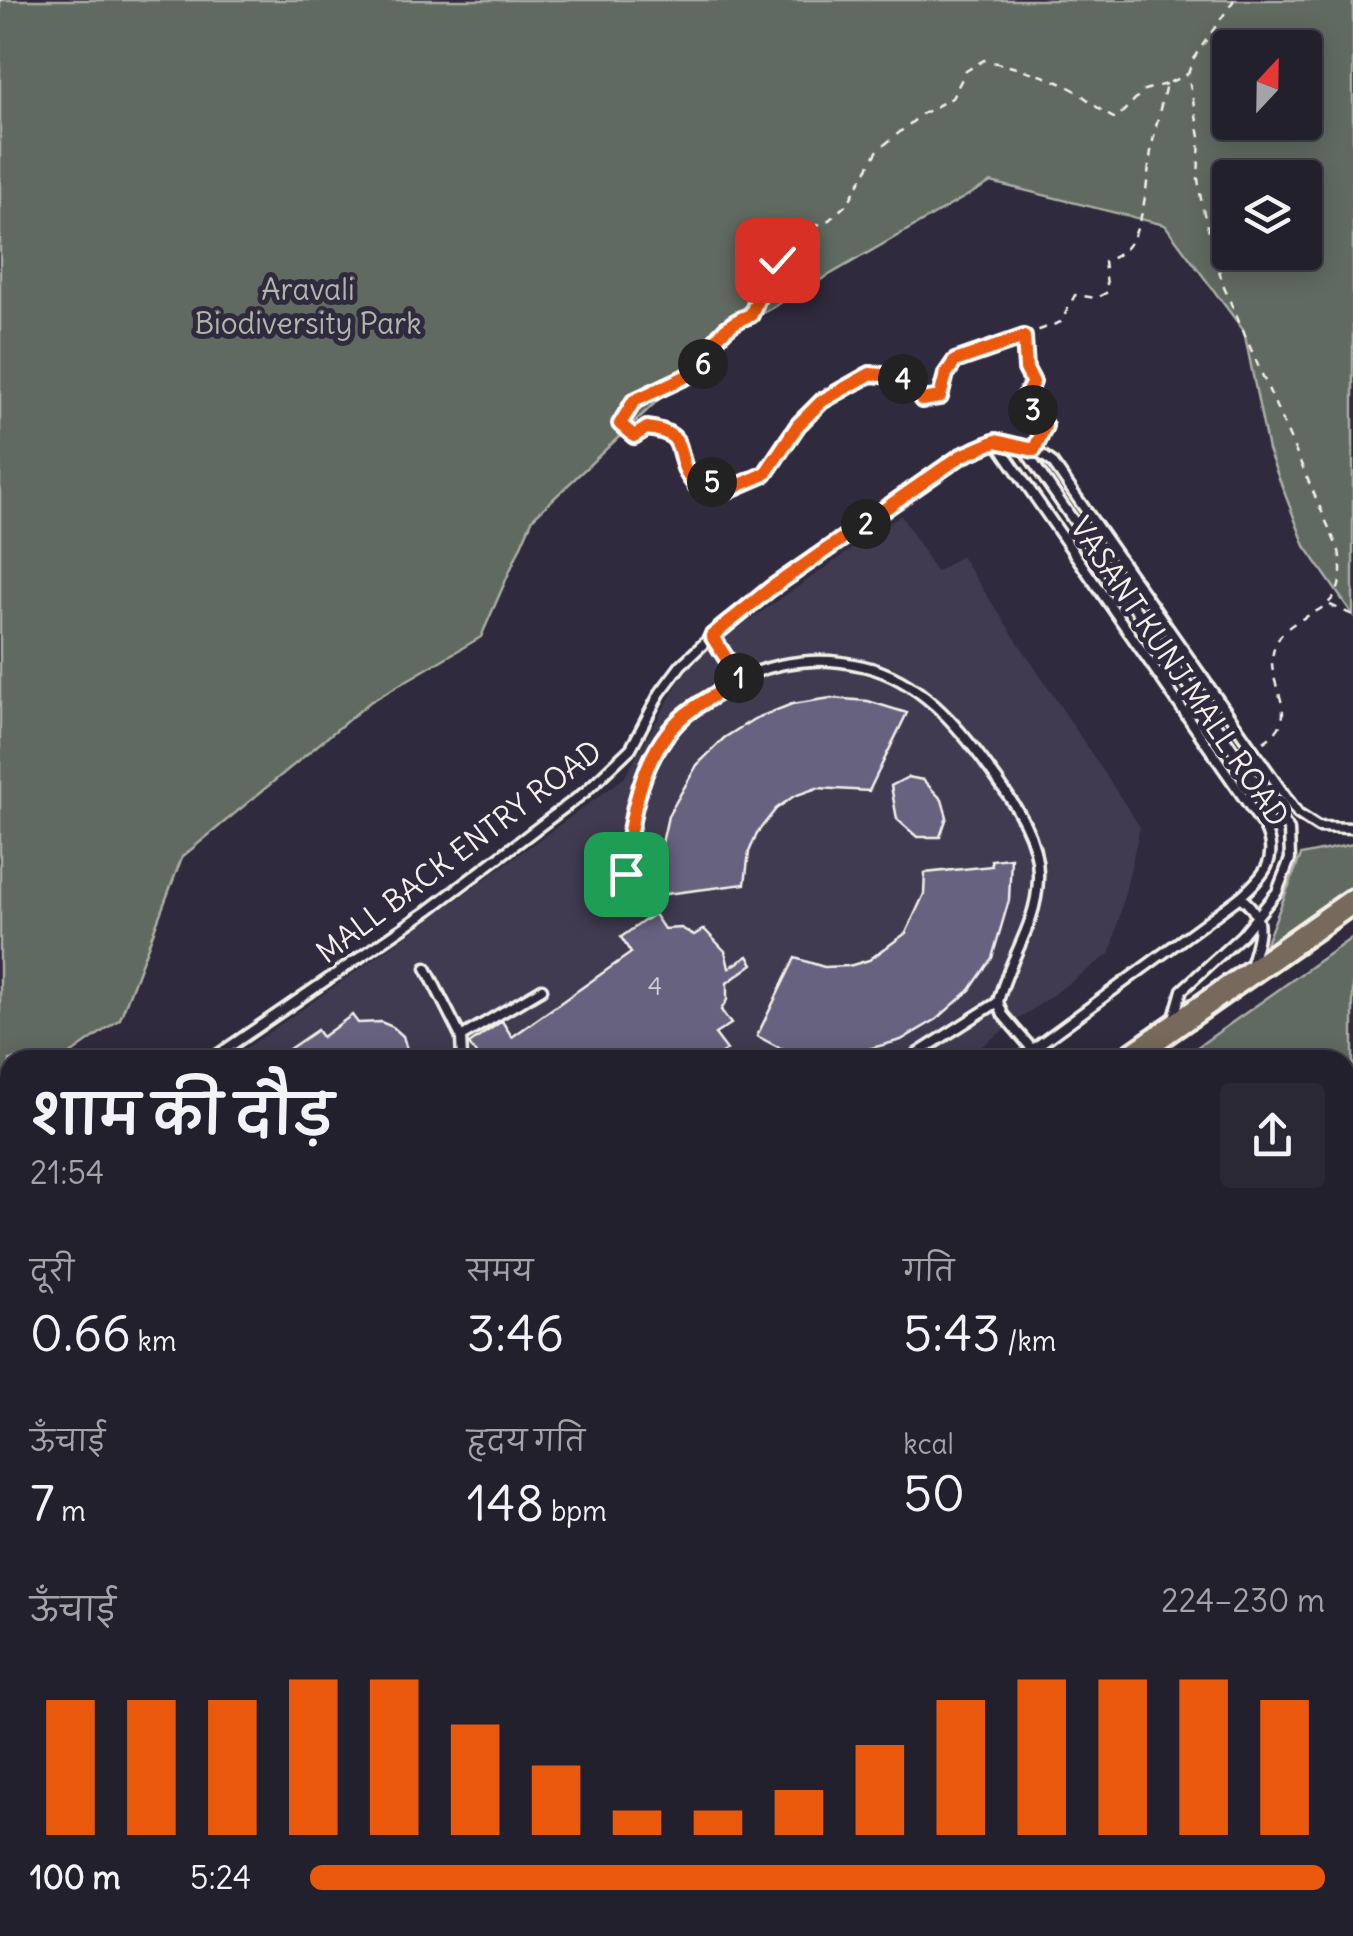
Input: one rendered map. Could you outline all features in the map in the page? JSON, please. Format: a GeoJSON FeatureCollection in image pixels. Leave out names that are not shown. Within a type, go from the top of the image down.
{"type":"FeatureCollection","features":[{"type":"Feature","properties":{"kind":"main road"},"geometry":{"type":"LineString","coordinates":[[1140,1050],[1353,902]]}},
{"type":"Feature","properties":{"kind":"lane"},"geometry":{"type":"LineString","coordinates":[[996,441],[1021,445],[1052,462],[1305,821],[1318,828],[1353,828]]}},
{"type":"Feature","properties":{"kind":"lane","name":"VASANT KUNJ MALL ROAD"},"geometry":{"type":"LineString","coordinates":[[996,441],[1270,840],[1271,862],[1240,897],[1033,1050]]}},
{"type":"Feature","properties":{"kind":"lane","name":"MALL BACK ENTRY ROAD"},"geometry":{"type":"LineString","coordinates":[[225,1050],[429,910],[585,792],[631,748],[660,693],[681,665],[770,589],[961,456],[996,441]]}},
{"type":"Feature","properties":{"kind":"lane","name":"VASANT KUNJ MALL ROAD"},"geometry":{"type":"LineString","coordinates":[[1021,445],[1289,830],[1286,871],[1259,917],[1182,990],[1172,1027]]}},
{"type":"Feature","properties":{"kind":"lane"},"geometry":{"type":"LineString","coordinates":[[712,636],[740,680]]}},
{"type":"Feature","properties":{"kind":"lane"},"geometry":{"type":"LineString","coordinates":[[628,881],[626,861],[632,819],[650,761],[684,716],[740,680],[774,666],[808,660],[876,670],[930,700],[984,762],[1025,823],[1038,876],[1037,897],[1025,937],[998,1002],[923,1050]]}},
{"type":"Feature","properties":{"kind":"lane"},"geometry":{"type":"LineString","coordinates":[[1240,897],[1259,917],[1260,930],[1248,974]]}},
{"type":"Feature","properties":{"kind":"lane"},"geometry":{"type":"LineString","coordinates":[[426,968],[461,1038],[462,1050]]}},
{"type":"Feature","properties":{"kind":"lane"},"geometry":{"type":"LineString","coordinates":[[461,1038],[542,989]]}},
{"type":"Feature","properties":{"kind":"lane"},"geometry":{"type":"LineString","coordinates":[[998,1002],[1003,1015],[1033,1050]]}},
{"type":"Feature","properties":{"kind":"path"},"geometry":{"type":"LineString","coordinates":[[1234,0],[1188,74],[1200,137],[1198,179],[1223,285],[1339,551],[1340,581],[1329,604],[1290,627],[1278,640],[1271,664],[1284,711],[1283,724],[1273,736],[1252,749]]}},
{"type":"Feature","properties":{"kind":"path"},"geometry":{"type":"LineString","coordinates":[[1166,84],[1151,150],[1150,176],[1142,194],[1142,219],[1124,251],[1104,262],[1108,292],[1096,298],[1076,295],[1060,322],[955,361],[946,374],[940,397],[922,400],[911,382],[870,374],[822,401],[798,425],[765,474],[728,490],[714,482],[695,484],[684,471],[680,442],[666,430],[647,428],[634,436],[620,424],[634,401],[700,370],[711,344],[734,320],[751,315],[758,298],[757,280],[793,249],[806,230],[829,220],[848,204],[878,150],[922,114],[952,98],[966,71],[984,60],[1036,70],[1116,119],[1144,90],[1188,74]]}},
{"type":"Feature","properties":{"kind":"path"},"geometry":{"type":"LineString","coordinates":[[1024,337],[1026,369],[1033,382],[1024,399],[1045,426],[1034,450]]}},
{"type":"Feature","properties":{"kind":"path"},"geometry":{"type":"LineString","coordinates":[[1329,604],[1353,616]]}},
{"type":"Feature","properties":{"kind":"shaded area"},"geometry":{"type":"Polygon","coordinates":[[[901,515],[936,572],[961,556],[1140,827],[1111,953],[976,1050],[243,1050],[624,778],[681,678],[704,652],[901,515]]]}},
{"type":"Feature","properties":{"kind":"green space","name":"Aravali Biodiversity Park"},"geometry":{"type":"Polygon","coordinates":[[[0,0],[1353,0],[1353,615],[1305,546],[1268,450],[1244,331],[1165,225],[991,182],[730,332],[533,518],[481,637],[370,702],[182,857],[120,1019],[76,1050],[0,1050],[0,0]]]}},
{"type":"Feature","properties":{"kind":"green space"},"geometry":{"type":"Polygon","coordinates":[[[1353,844],[1353,889],[1262,953],[1301,855],[1353,844]]]}},
{"type":"Feature","properties":{"kind":"green space"},"geometry":{"type":"Polygon","coordinates":[[[1353,937],[1353,1050],[1193,1050],[1353,937]]]}},
{"type":"Feature","properties":{"kind":"building"},"geometry":{"type":"Polygon","coordinates":[[[831,698],[868,701],[907,713],[869,791],[817,788],[794,796],[776,809],[757,833],[749,852],[745,884],[658,895],[657,866],[668,816],[697,765],[724,738],[754,719],[792,704],[831,698]]]}},
{"type":"Feature","properties":{"kind":"building"},"geometry":{"type":"Polygon","coordinates":[[[908,777],[923,780],[942,800],[947,817],[940,837],[917,837],[897,819],[891,786],[908,777]]]}},
{"type":"Feature","properties":{"kind":"building"},"geometry":{"type":"Polygon","coordinates":[[[1011,858],[1009,900],[992,958],[970,990],[937,1019],[901,1040],[865,1050],[789,1050],[757,1036],[795,958],[824,967],[869,960],[906,933],[924,894],[925,873],[992,866],[991,860],[1011,858]]]}},
{"type":"Feature","properties":{"kind":"building"},"geometry":{"type":"Polygon","coordinates":[[[654,914],[664,929],[681,928],[694,935],[704,929],[725,951],[729,968],[748,956],[753,964],[727,983],[727,1000],[721,1010],[731,1024],[715,1034],[727,1050],[473,1050],[469,1044],[502,1021],[512,1037],[631,953],[621,937],[654,914]]]}},
{"type":"Feature","properties":{"kind":"building"},"geometry":{"type":"Polygon","coordinates":[[[352,1015],[358,1023],[381,1022],[393,1027],[403,1036],[407,1050],[288,1050],[317,1030],[322,1037],[352,1015]]]}},
{"type":"Feature","properties":{"kind":"route"},"geometry":{"type":"LineString","coordinates":[[626,874],[638,790],[655,753],[684,716],[740,680],[712,636],[770,589],[961,456],[996,441],[1034,450],[1045,426],[1024,399],[1033,382],[1026,369],[1024,337],[955,361],[946,374],[940,397],[922,400],[911,382],[870,374],[822,401],[798,425],[765,474],[728,490],[714,482],[695,484],[684,471],[680,442],[666,430],[647,428],[634,436],[620,424],[634,401],[700,370],[711,344],[734,320],[751,315],[758,298],[757,280],[777,260]]}}]}
